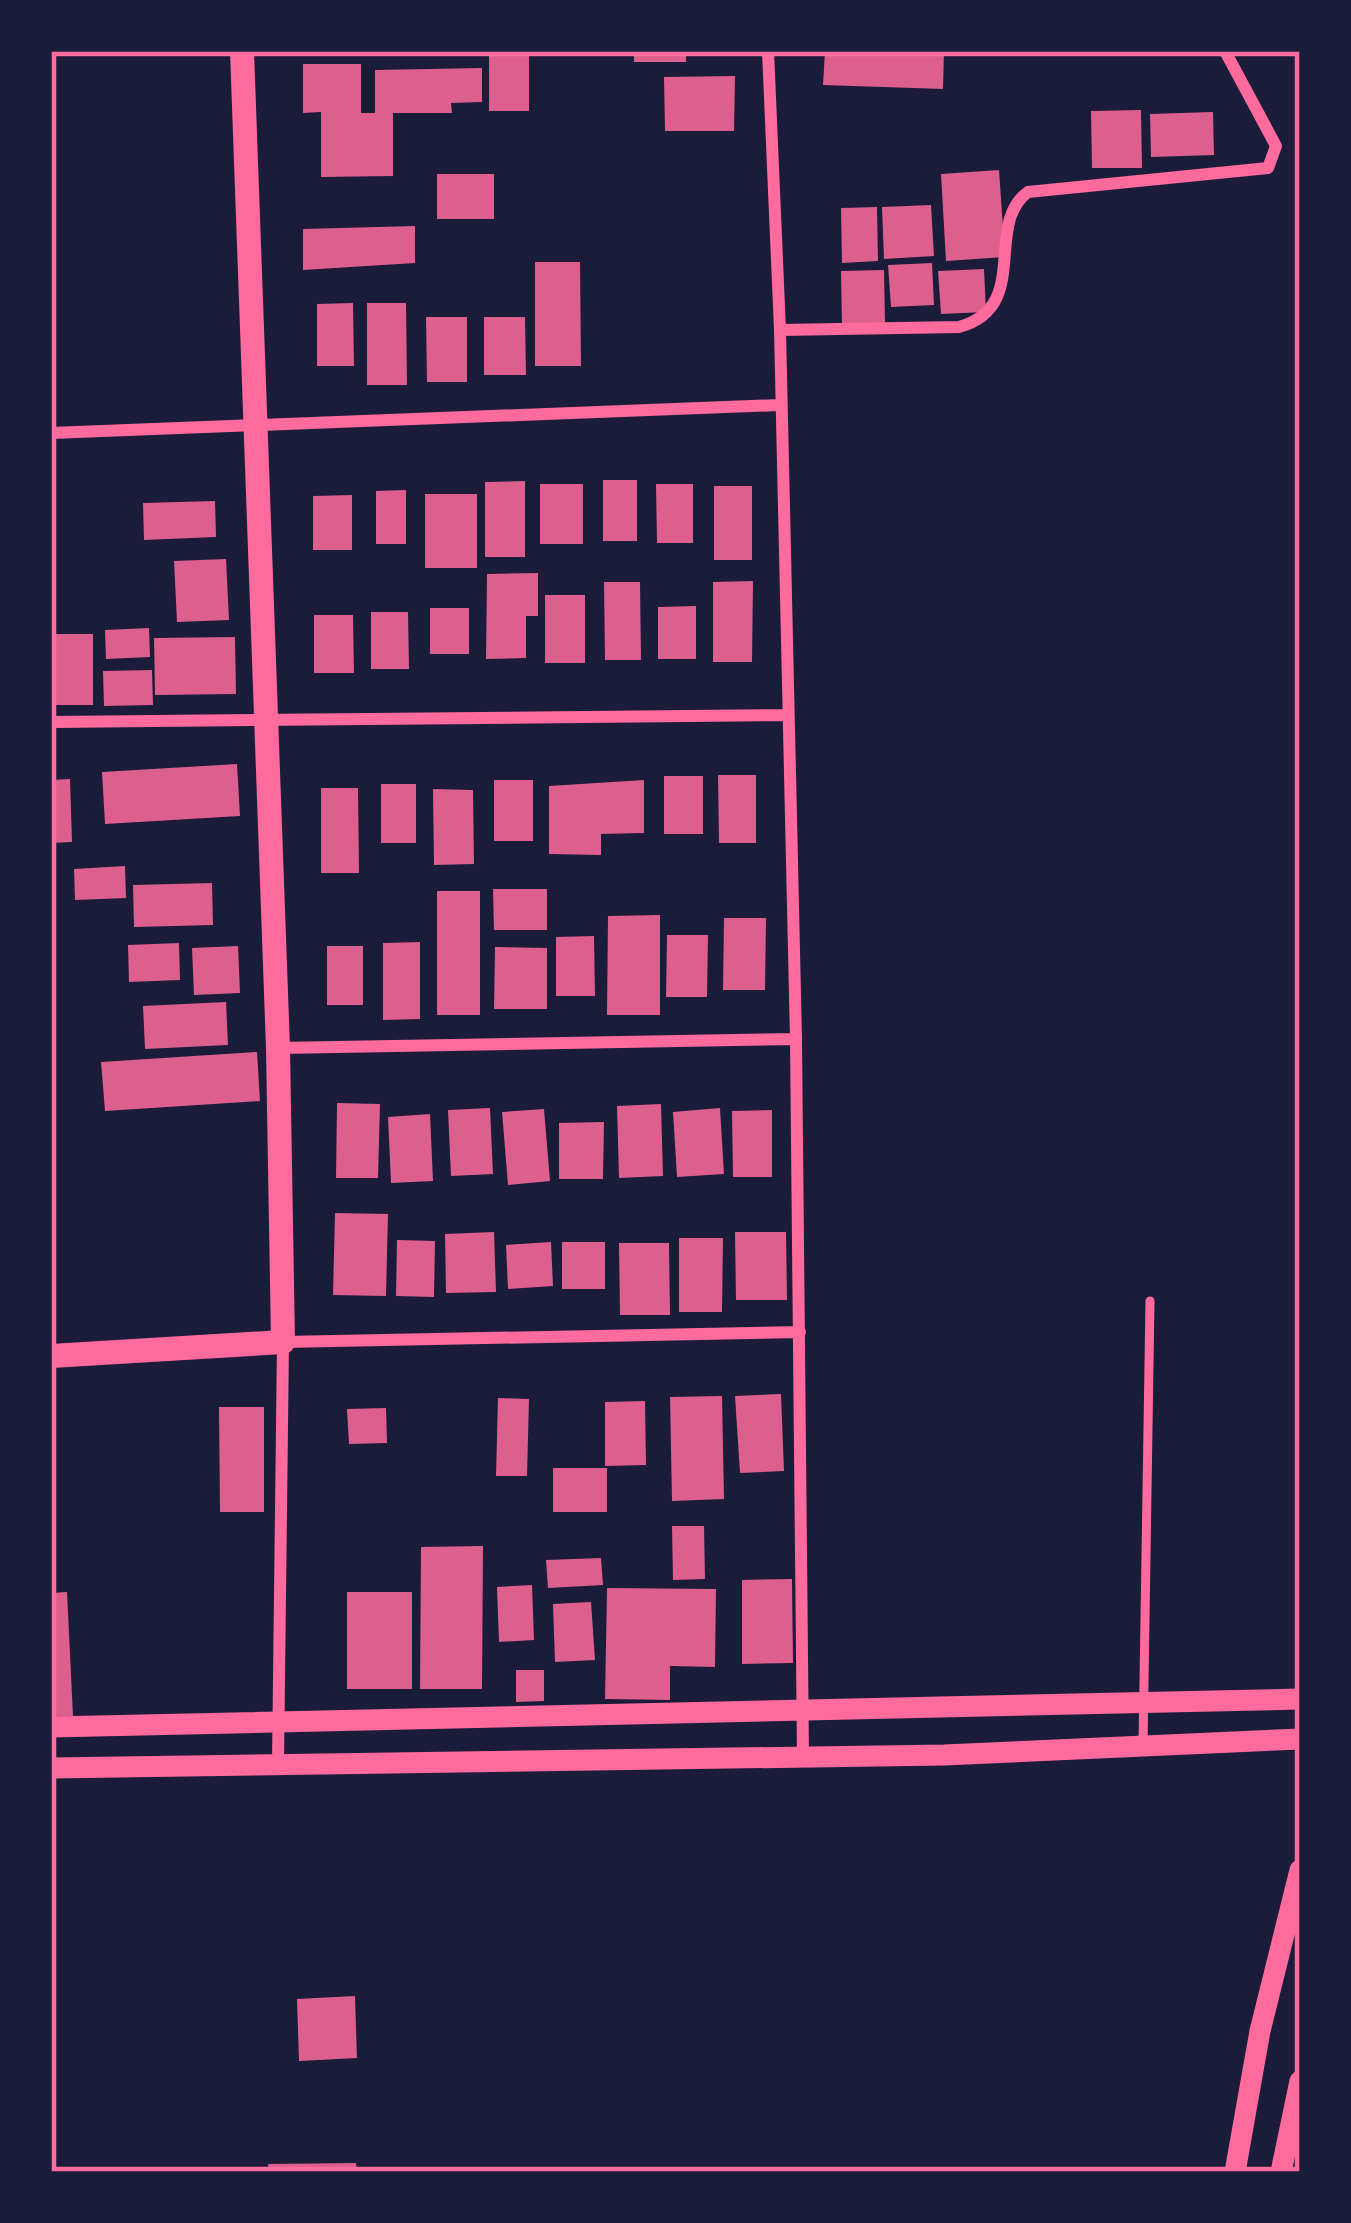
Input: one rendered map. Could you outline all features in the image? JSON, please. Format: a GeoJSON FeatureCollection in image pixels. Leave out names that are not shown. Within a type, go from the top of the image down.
{"type":"FeatureCollection","features":[{"type":"Feature","properties":{"kind":"main road"},"geometry":{"type":"LineString","coordinates":[[51,1356],[283,1342],[278,1048],[252,429],[242,51]]}},
{"type":"Feature","properties":{"kind":"street"},"geometry":{"type":"LineString","coordinates":[[768,51],[780,330],[778,405],[796,1039],[803,1758]]}},
{"type":"Feature","properties":{"kind":"street"},"geometry":{"type":"LineString","coordinates":[[780,330],[959,327],[979,322],[998,298],[1015,206],[1028,192],[1268,168],[1275,158],[1269,128],[1225,51]]}},
{"type":"Feature","properties":{"kind":"street"},"geometry":{"type":"LineString","coordinates":[[51,433],[252,429],[778,405]]}},
{"type":"Feature","properties":{"kind":"street"},"geometry":{"type":"LineString","coordinates":[[51,722],[263,716],[787,715]]}},
{"type":"Feature","properties":{"kind":"street"},"geometry":{"type":"LineString","coordinates":[[278,1048],[796,1039]]}},
{"type":"Feature","properties":{"kind":"street"},"geometry":{"type":"LineString","coordinates":[[278,1762],[283,1342],[800,1332]]}},
{"type":"Feature","properties":{"kind":"street"},"geometry":{"type":"LineString","coordinates":[[51,1727],[804,1714],[1144,1699],[1300,1700]]}},
{"type":"Feature","properties":{"kind":"street"},"geometry":{"type":"LineString","coordinates":[[51,1768],[803,1758],[1300,1739]]}},
{"type":"Feature","properties":{"kind":"street"},"geometry":{"type":"LineString","coordinates":[[1235,2172],[1261,2031],[1300,1870]]}},
{"type":"Feature","properties":{"kind":"street"},"geometry":{"type":"LineString","coordinates":[[1281,2172],[1300,2081]]}},
{"type":"Feature","properties":{"kind":"lane"},"geometry":{"type":"LineString","coordinates":[[1143,1747],[1150,1301]]}},
{"type":"Feature","properties":{"kind":"building"},"geometry":{"type":"Polygon","coordinates":[[[308,51],[406,51],[406,55],[308,56],[308,51]]]}},
{"type":"Feature","properties":{"kind":"building"},"geometry":{"type":"Polygon","coordinates":[[[634,51],[686,51],[686,62],[634,62],[634,51]]]}},
{"type":"Feature","properties":{"kind":"building"},"geometry":{"type":"Polygon","coordinates":[[[825,51],[944,51],[943,89],[823,85],[825,51]]]}},
{"type":"Feature","properties":{"kind":"building"},"geometry":{"type":"Polygon","coordinates":[[[489,55],[529,55],[529,111],[489,111],[489,55]]]}},
{"type":"Feature","properties":{"kind":"building"},"geometry":{"type":"Polygon","coordinates":[[[303,64],[361,64],[361,113],[375,113],[375,70],[482,68],[482,102],[451,103],[452,113],[393,113],[393,176],[321,177],[321,112],[303,113],[303,64]]]}},
{"type":"Feature","properties":{"kind":"building"},"geometry":{"type":"Polygon","coordinates":[[[735,76],[734,131],[665,131],[664,77],[735,76]]]}},
{"type":"Feature","properties":{"kind":"building"},"geometry":{"type":"Polygon","coordinates":[[[1141,110],[1142,168],[1092,168],[1091,111],[1141,110]]]}},
{"type":"Feature","properties":{"kind":"building"},"geometry":{"type":"Polygon","coordinates":[[[1213,112],[1214,155],[1151,157],[1150,114],[1213,112]]]}},
{"type":"Feature","properties":{"kind":"building"},"geometry":{"type":"Polygon","coordinates":[[[999,170],[1005,257],[946,261],[941,174],[999,170]]]}},
{"type":"Feature","properties":{"kind":"building"},"geometry":{"type":"Polygon","coordinates":[[[437,174],[494,174],[494,219],[437,219],[437,174]]]}},
{"type":"Feature","properties":{"kind":"building"},"geometry":{"type":"Polygon","coordinates":[[[931,205],[934,256],[884,259],[882,207],[931,205]]]}},
{"type":"Feature","properties":{"kind":"building"},"geometry":{"type":"Polygon","coordinates":[[[877,207],[878,261],[842,263],[841,208],[877,207]]]}},
{"type":"Feature","properties":{"kind":"building"},"geometry":{"type":"Polygon","coordinates":[[[415,226],[415,263],[303,270],[303,229],[415,226]]]}},
{"type":"Feature","properties":{"kind":"building"},"geometry":{"type":"Polygon","coordinates":[[[535,262],[580,262],[581,366],[535,366],[535,262]]]}},
{"type":"Feature","properties":{"kind":"building"},"geometry":{"type":"Polygon","coordinates":[[[932,263],[934,305],[891,307],[888,265],[932,263]]]}},
{"type":"Feature","properties":{"kind":"building"},"geometry":{"type":"Polygon","coordinates":[[[984,269],[986,312],[941,314],[938,271],[984,269]]]}},
{"type":"Feature","properties":{"kind":"building"},"geometry":{"type":"Polygon","coordinates":[[[884,270],[885,323],[842,324],[841,271],[884,270]]]}},
{"type":"Feature","properties":{"kind":"building"},"geometry":{"type":"Polygon","coordinates":[[[353,303],[354,366],[317,366],[317,304],[353,303]]]}},
{"type":"Feature","properties":{"kind":"building"},"geometry":{"type":"Polygon","coordinates":[[[367,303],[406,303],[407,385],[367,385],[367,303]]]}},
{"type":"Feature","properties":{"kind":"building"},"geometry":{"type":"Polygon","coordinates":[[[426,317],[467,317],[467,382],[427,382],[426,317]]]}},
{"type":"Feature","properties":{"kind":"building"},"geometry":{"type":"Polygon","coordinates":[[[484,317],[525,317],[526,375],[484,375],[484,317]]]}},
{"type":"Feature","properties":{"kind":"building"},"geometry":{"type":"Polygon","coordinates":[[[603,480],[637,480],[637,541],[603,541],[603,480]]]}},
{"type":"Feature","properties":{"kind":"building"},"geometry":{"type":"Polygon","coordinates":[[[525,481],[525,557],[485,557],[485,482],[525,481]]]}},
{"type":"Feature","properties":{"kind":"building"},"geometry":{"type":"Polygon","coordinates":[[[540,484],[583,484],[583,544],[540,544],[540,484]]]}},
{"type":"Feature","properties":{"kind":"building"},"geometry":{"type":"Polygon","coordinates":[[[656,484],[693,484],[693,543],[657,543],[656,484]]]}},
{"type":"Feature","properties":{"kind":"building"},"geometry":{"type":"Polygon","coordinates":[[[714,486],[752,486],[752,560],[714,560],[714,486]]]}},
{"type":"Feature","properties":{"kind":"building"},"geometry":{"type":"Polygon","coordinates":[[[406,490],[406,544],[376,544],[376,491],[406,490]]]}},
{"type":"Feature","properties":{"kind":"building"},"geometry":{"type":"Polygon","coordinates":[[[425,494],[477,494],[477,568],[425,568],[425,494]]]}},
{"type":"Feature","properties":{"kind":"building"},"geometry":{"type":"Polygon","coordinates":[[[352,495],[352,550],[313,550],[313,496],[352,495]]]}},
{"type":"Feature","properties":{"kind":"building"},"geometry":{"type":"Polygon","coordinates":[[[215,501],[216,537],[144,540],[143,503],[215,501]]]}},
{"type":"Feature","properties":{"kind":"building"},"geometry":{"type":"Polygon","coordinates":[[[226,559],[229,620],[177,622],[174,561],[226,559]]]}},
{"type":"Feature","properties":{"kind":"building"},"geometry":{"type":"Polygon","coordinates":[[[538,573],[538,616],[526,616],[526,658],[486,659],[487,574],[538,573]]]}},
{"type":"Feature","properties":{"kind":"building"},"geometry":{"type":"Polygon","coordinates":[[[753,581],[752,662],[713,662],[713,582],[753,581]]]}},
{"type":"Feature","properties":{"kind":"building"},"geometry":{"type":"Polygon","coordinates":[[[604,582],[640,582],[641,660],[605,660],[604,582]]]}},
{"type":"Feature","properties":{"kind":"building"},"geometry":{"type":"Polygon","coordinates":[[[545,595],[585,595],[585,663],[545,663],[545,595]]]}},
{"type":"Feature","properties":{"kind":"building"},"geometry":{"type":"Polygon","coordinates":[[[696,606],[696,659],[658,659],[658,607],[696,606]]]}},
{"type":"Feature","properties":{"kind":"building"},"geometry":{"type":"Polygon","coordinates":[[[430,608],[469,608],[469,654],[430,654],[430,608]]]}},
{"type":"Feature","properties":{"kind":"building"},"geometry":{"type":"Polygon","coordinates":[[[371,612],[408,612],[409,669],[371,669],[371,612]]]}},
{"type":"Feature","properties":{"kind":"building"},"geometry":{"type":"Polygon","coordinates":[[[314,615],[353,615],[354,673],[314,673],[314,615]]]}},
{"type":"Feature","properties":{"kind":"building"},"geometry":{"type":"Polygon","coordinates":[[[149,628],[150,657],[106,659],[105,630],[149,628]]]}},
{"type":"Feature","properties":{"kind":"building"},"geometry":{"type":"Polygon","coordinates":[[[56,634],[93,634],[93,705],[56,705],[56,634]]]}},
{"type":"Feature","properties":{"kind":"building"},"geometry":{"type":"Polygon","coordinates":[[[235,637],[236,694],[155,695],[154,638],[235,637]]]}},
{"type":"Feature","properties":{"kind":"building"},"geometry":{"type":"Polygon","coordinates":[[[152,670],[153,705],[104,706],[103,671],[152,670]]]}},
{"type":"Feature","properties":{"kind":"building"},"geometry":{"type":"Polygon","coordinates":[[[237,764],[240,816],[105,824],[102,772],[237,764]]]}},
{"type":"Feature","properties":{"kind":"building"},"geometry":{"type":"Polygon","coordinates":[[[718,775],[756,775],[756,843],[719,843],[718,775]]]}},
{"type":"Feature","properties":{"kind":"building"},"geometry":{"type":"Polygon","coordinates":[[[664,776],[703,776],[703,834],[664,834],[664,776]]]}},
{"type":"Feature","properties":{"kind":"building"},"geometry":{"type":"Polygon","coordinates":[[[70,779],[72,842],[51,843],[51,780],[70,779]]]}},
{"type":"Feature","properties":{"kind":"building"},"geometry":{"type":"Polygon","coordinates":[[[494,780],[533,780],[533,841],[494,841],[494,780]]]}},
{"type":"Feature","properties":{"kind":"building"},"geometry":{"type":"Polygon","coordinates":[[[644,780],[644,833],[601,834],[601,855],[549,854],[549,786],[644,780]]]}},
{"type":"Feature","properties":{"kind":"building"},"geometry":{"type":"Polygon","coordinates":[[[381,784],[416,784],[416,843],[381,843],[381,784]]]}},
{"type":"Feature","properties":{"kind":"building"},"geometry":{"type":"Polygon","coordinates":[[[321,788],[358,788],[359,873],[321,873],[321,788]]]}},
{"type":"Feature","properties":{"kind":"building"},"geometry":{"type":"Polygon","coordinates":[[[433,789],[473,790],[474,864],[434,865],[433,789]]]}},
{"type":"Feature","properties":{"kind":"building"},"geometry":{"type":"Polygon","coordinates":[[[125,866],[126,898],[75,900],[74,869],[125,866]]]}},
{"type":"Feature","properties":{"kind":"building"},"geometry":{"type":"Polygon","coordinates":[[[212,883],[213,925],[134,927],[133,885],[212,883]]]}},
{"type":"Feature","properties":{"kind":"building"},"geometry":{"type":"Polygon","coordinates":[[[493,889],[547,889],[547,930],[494,930],[493,889]]]}},
{"type":"Feature","properties":{"kind":"building"},"geometry":{"type":"Polygon","coordinates":[[[437,891],[480,891],[480,1015],[437,1015],[437,891]]]}},
{"type":"Feature","properties":{"kind":"building"},"geometry":{"type":"Polygon","coordinates":[[[660,915],[660,1015],[607,1015],[608,916],[660,915]]]}},
{"type":"Feature","properties":{"kind":"building"},"geometry":{"type":"Polygon","coordinates":[[[724,918],[766,918],[765,990],[723,990],[724,918]]]}},
{"type":"Feature","properties":{"kind":"building"},"geometry":{"type":"Polygon","coordinates":[[[667,935],[708,935],[707,997],[666,997],[667,935]]]}},
{"type":"Feature","properties":{"kind":"building"},"geometry":{"type":"Polygon","coordinates":[[[594,936],[595,996],[556,996],[556,937],[594,936]]]}},
{"type":"Feature","properties":{"kind":"building"},"geometry":{"type":"Polygon","coordinates":[[[420,942],[420,1019],[383,1020],[383,943],[420,942]]]}},
{"type":"Feature","properties":{"kind":"building"},"geometry":{"type":"Polygon","coordinates":[[[179,943],[180,980],[129,982],[128,945],[179,943]]]}},
{"type":"Feature","properties":{"kind":"building"},"geometry":{"type":"Polygon","coordinates":[[[238,946],[240,993],[194,995],[192,948],[238,946]]]}},
{"type":"Feature","properties":{"kind":"building"},"geometry":{"type":"Polygon","coordinates":[[[327,946],[363,946],[363,1005],[327,1005],[327,946]]]}},
{"type":"Feature","properties":{"kind":"building"},"geometry":{"type":"Polygon","coordinates":[[[495,947],[547,948],[547,1009],[494,1009],[495,947]]]}},
{"type":"Feature","properties":{"kind":"building"},"geometry":{"type":"Polygon","coordinates":[[[226,1002],[228,1045],[145,1049],[143,1006],[226,1002]]]}},
{"type":"Feature","properties":{"kind":"building"},"geometry":{"type":"Polygon","coordinates":[[[257,1052],[260,1101],[105,1111],[101,1062],[257,1052]]]}},
{"type":"Feature","properties":{"kind":"building"},"geometry":{"type":"Polygon","coordinates":[[[337,1103],[380,1104],[378,1178],[336,1178],[337,1103]]]}},
{"type":"Feature","properties":{"kind":"building"},"geometry":{"type":"Polygon","coordinates":[[[661,1104],[663,1176],[619,1178],[617,1106],[661,1104]]]}},
{"type":"Feature","properties":{"kind":"building"},"geometry":{"type":"Polygon","coordinates":[[[490,1108],[493,1174],[451,1176],[448,1110],[490,1108]]]}},
{"type":"Feature","properties":{"kind":"building"},"geometry":{"type":"Polygon","coordinates":[[[720,1108],[724,1174],[677,1177],[673,1112],[720,1108]]]}},
{"type":"Feature","properties":{"kind":"building"},"geometry":{"type":"Polygon","coordinates":[[[544,1109],[550,1181],[508,1185],[502,1112],[544,1109]]]}},
{"type":"Feature","properties":{"kind":"building"},"geometry":{"type":"Polygon","coordinates":[[[772,1110],[772,1177],[733,1177],[732,1111],[772,1110]]]}},
{"type":"Feature","properties":{"kind":"building"},"geometry":{"type":"Polygon","coordinates":[[[430,1114],[433,1181],[391,1183],[388,1117],[430,1114]]]}},
{"type":"Feature","properties":{"kind":"building"},"geometry":{"type":"Polygon","coordinates":[[[604,1122],[603,1179],[559,1179],[559,1123],[604,1122]]]}},
{"type":"Feature","properties":{"kind":"building"},"geometry":{"type":"Polygon","coordinates":[[[335,1213],[388,1214],[386,1296],[333,1295],[335,1213]]]}},
{"type":"Feature","properties":{"kind":"building"},"geometry":{"type":"Polygon","coordinates":[[[494,1232],[496,1292],[446,1293],[445,1234],[494,1232]]]}},
{"type":"Feature","properties":{"kind":"building"},"geometry":{"type":"Polygon","coordinates":[[[735,1232],[786,1232],[787,1300],[736,1300],[735,1232]]]}},
{"type":"Feature","properties":{"kind":"building"},"geometry":{"type":"Polygon","coordinates":[[[679,1238],[723,1238],[722,1312],[679,1312],[679,1238]]]}},
{"type":"Feature","properties":{"kind":"building"},"geometry":{"type":"Polygon","coordinates":[[[397,1240],[435,1241],[434,1297],[396,1296],[397,1240]]]}},
{"type":"Feature","properties":{"kind":"building"},"geometry":{"type":"Polygon","coordinates":[[[551,1242],[553,1286],[508,1289],[506,1245],[551,1242]]]}},
{"type":"Feature","properties":{"kind":"building"},"geometry":{"type":"Polygon","coordinates":[[[562,1242],[605,1242],[605,1289],[562,1289],[562,1242]]]}},
{"type":"Feature","properties":{"kind":"building"},"geometry":{"type":"Polygon","coordinates":[[[619,1243],[669,1243],[670,1315],[620,1315],[619,1243]]]}},
{"type":"Feature","properties":{"kind":"building"},"geometry":{"type":"Polygon","coordinates":[[[781,1394],[784,1471],[740,1473],[735,1396],[781,1394]]]}},
{"type":"Feature","properties":{"kind":"building"},"geometry":{"type":"Polygon","coordinates":[[[722,1396],[724,1499],[672,1501],[670,1397],[722,1396]]]}},
{"type":"Feature","properties":{"kind":"building"},"geometry":{"type":"Polygon","coordinates":[[[498,1398],[529,1399],[527,1476],[496,1476],[498,1398]]]}},
{"type":"Feature","properties":{"kind":"building"},"geometry":{"type":"Polygon","coordinates":[[[645,1401],[646,1465],[605,1466],[605,1402],[645,1401]]]}},
{"type":"Feature","properties":{"kind":"building"},"geometry":{"type":"Polygon","coordinates":[[[219,1407],[264,1407],[264,1512],[220,1512],[219,1407]]]}},
{"type":"Feature","properties":{"kind":"building"},"geometry":{"type":"Polygon","coordinates":[[[386,1408],[387,1443],[349,1444],[347,1409],[386,1408]]]}},
{"type":"Feature","properties":{"kind":"building"},"geometry":{"type":"Polygon","coordinates":[[[553,1468],[607,1468],[607,1512],[553,1512],[553,1468]]]}},
{"type":"Feature","properties":{"kind":"building"},"geometry":{"type":"Polygon","coordinates":[[[672,1526],[704,1526],[705,1579],[673,1580],[672,1526]]]}},
{"type":"Feature","properties":{"kind":"building"},"geometry":{"type":"Polygon","coordinates":[[[483,1546],[482,1689],[420,1689],[421,1547],[483,1546]]]}},
{"type":"Feature","properties":{"kind":"building"},"geometry":{"type":"Polygon","coordinates":[[[601,1558],[603,1585],[548,1588],[546,1560],[601,1558]]]}},
{"type":"Feature","properties":{"kind":"building"},"geometry":{"type":"Polygon","coordinates":[[[792,1579],[793,1663],[742,1664],[742,1580],[792,1579]]]}},
{"type":"Feature","properties":{"kind":"building"},"geometry":{"type":"Polygon","coordinates":[[[532,1585],[534,1640],[499,1642],[497,1587],[532,1585]]]}},
{"type":"Feature","properties":{"kind":"building"},"geometry":{"type":"Polygon","coordinates":[[[607,1588],[716,1589],[715,1667],[670,1666],[670,1700],[605,1699],[607,1588]]]}},
{"type":"Feature","properties":{"kind":"building"},"geometry":{"type":"Polygon","coordinates":[[[67,1592],[73,1716],[51,1717],[51,1593],[67,1592]]]}},
{"type":"Feature","properties":{"kind":"building"},"geometry":{"type":"Polygon","coordinates":[[[347,1592],[412,1592],[412,1689],[347,1689],[347,1592]]]}},
{"type":"Feature","properties":{"kind":"building"},"geometry":{"type":"Polygon","coordinates":[[[591,1602],[595,1660],[555,1662],[553,1604],[591,1602]]]}},
{"type":"Feature","properties":{"kind":"building"},"geometry":{"type":"Polygon","coordinates":[[[516,1670],[544,1670],[544,1701],[516,1702],[516,1670]]]}},
{"type":"Feature","properties":{"kind":"building"},"geometry":{"type":"Polygon","coordinates":[[[355,1996],[357,2058],[299,2061],[297,1999],[355,1996]]]}},
{"type":"Feature","properties":{"kind":"building"},"geometry":{"type":"Polygon","coordinates":[[[356,2163],[357,2172],[269,2172],[268,2164],[356,2163]]]}}]}
